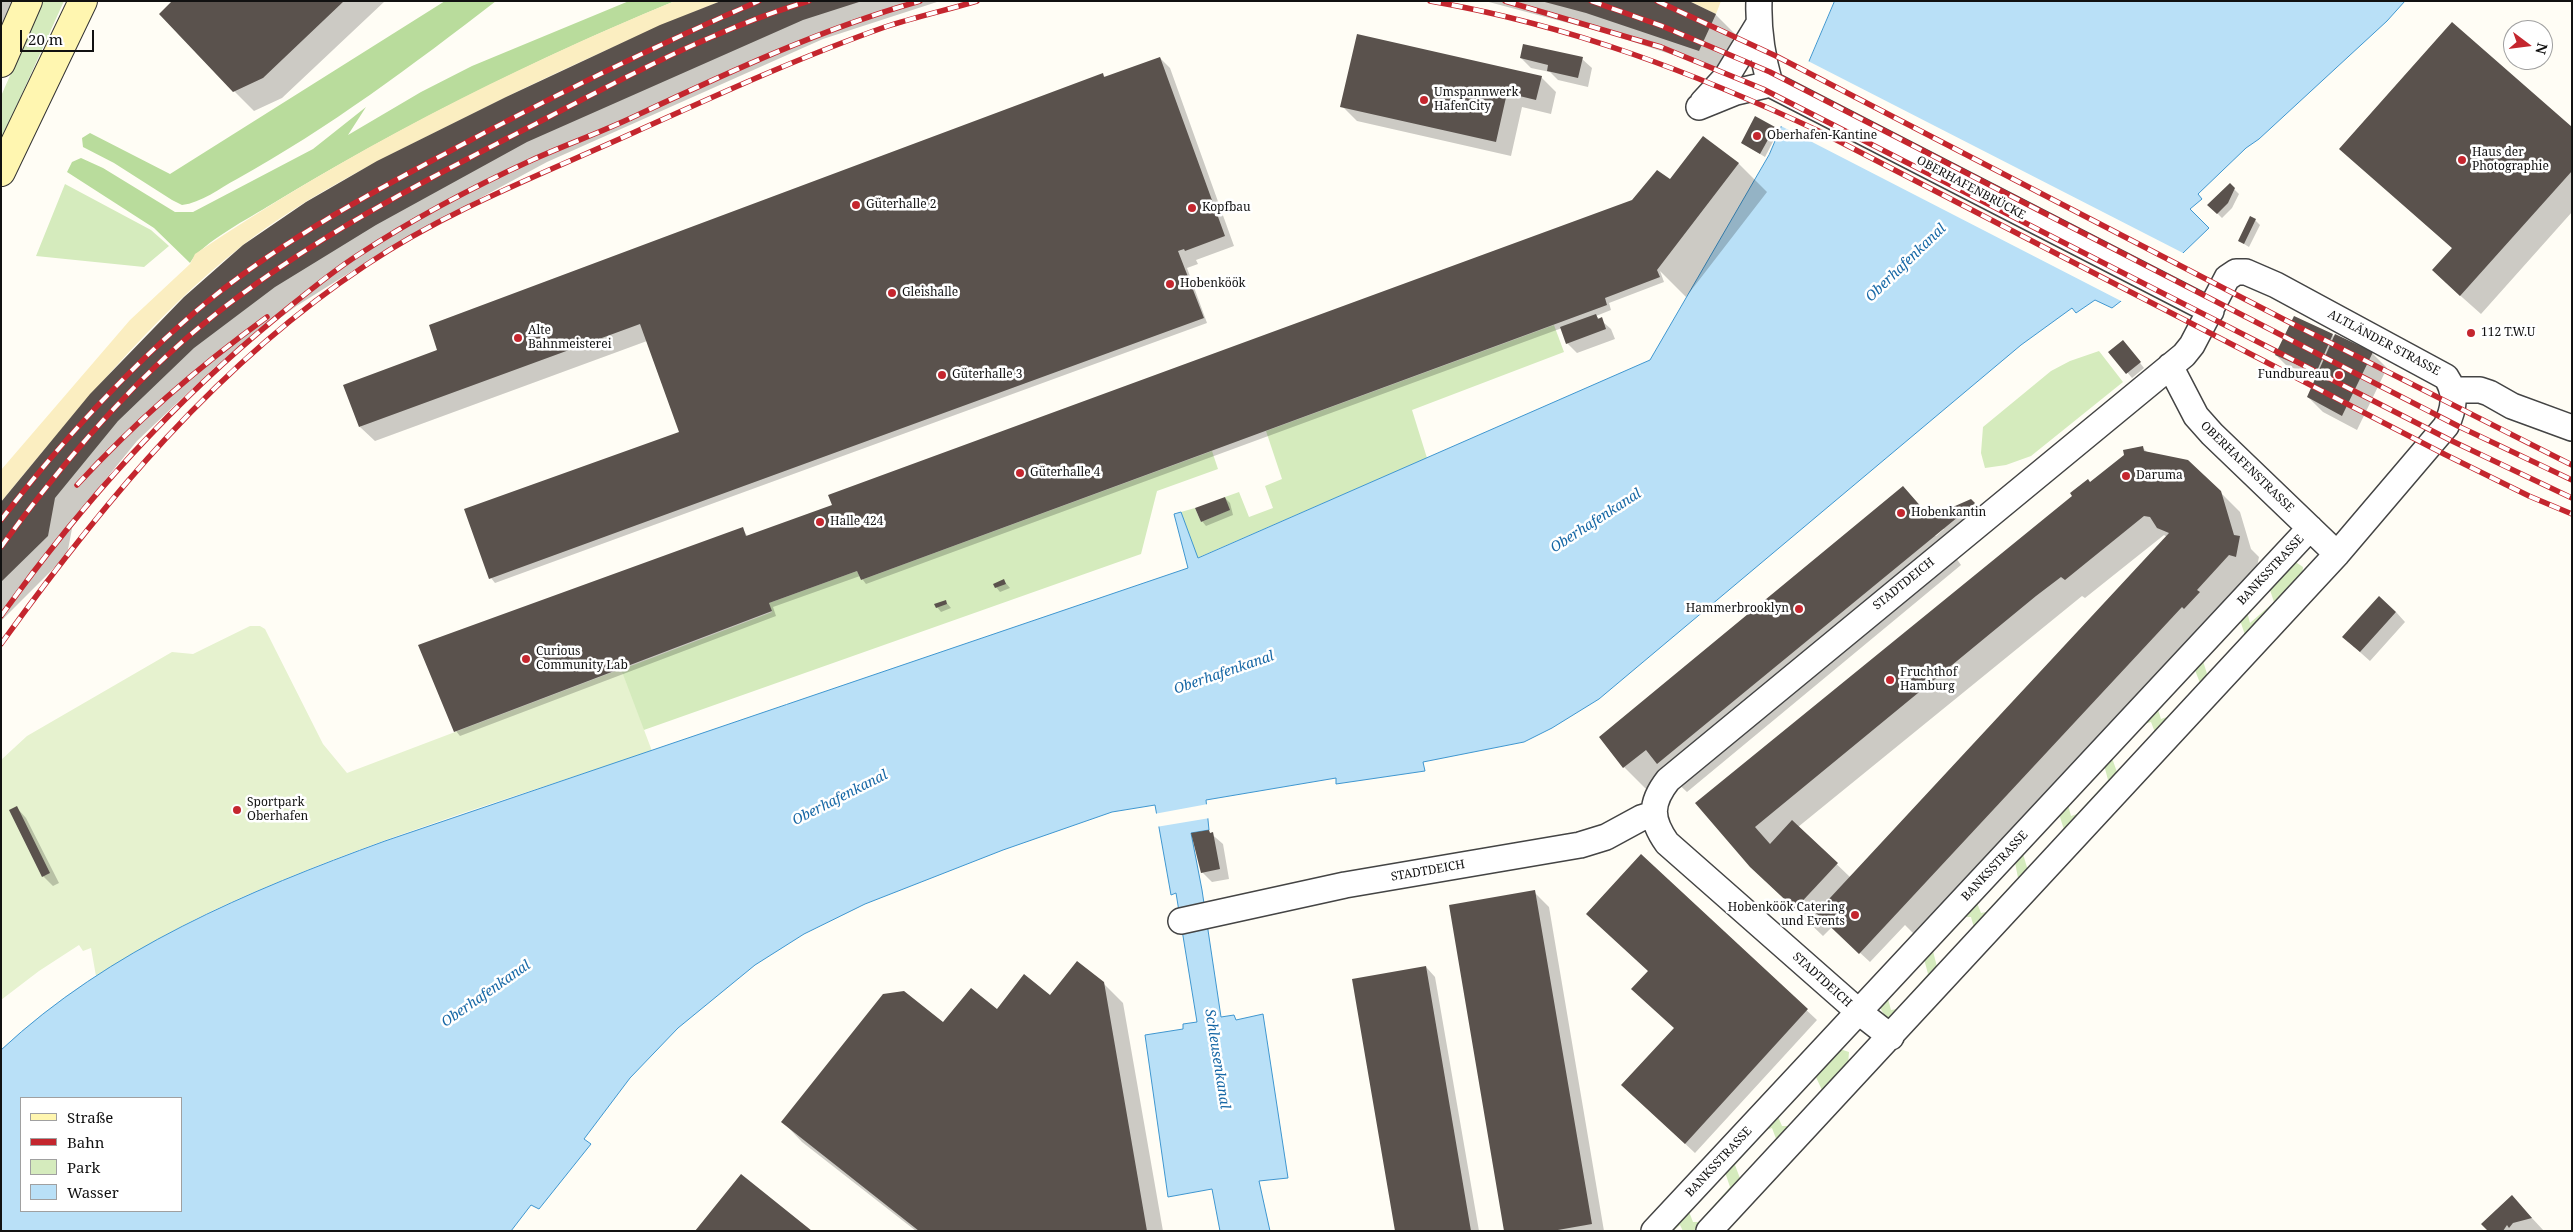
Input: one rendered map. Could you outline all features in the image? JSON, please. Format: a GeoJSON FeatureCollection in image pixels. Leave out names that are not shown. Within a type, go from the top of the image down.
{"type":"FeatureCollection","features":[{"type":"Feature","properties":{"kind":"main road"},"geometry":{"type":"LineString","coordinates":[[1,63],[28,1]]}},
{"type":"Feature","properties":{"kind":"main road"},"geometry":{"type":"LineString","coordinates":[[1,172],[83,1]]}},
{"type":"Feature","properties":{"kind":"street"},"geometry":{"type":"LineString","coordinates":[[1758,13],[1763,62],[1770,84],[1736,92],[1699,107],[1727,76],[1758,13]]}},
{"type":"Feature","properties":{"kind":"street","name":"OBERHAFENBRÜCKE"},"geometry":{"type":"LineString","coordinates":[[1770,84],[2211,310]]}},
{"type":"Feature","properties":{"kind":"street","name":"ALTLÄNDER STRASSE"},"geometry":{"type":"LineString","coordinates":[[2211,310],[2227,278],[2236,272],[2246,272],[2440,372],[2446,377],[2453,390]]}},
{"type":"Feature","properties":{"kind":"street"},"geometry":{"type":"LineString","coordinates":[[2170,366],[2192,345],[2211,310]]}},
{"type":"Feature","properties":{"kind":"street","name":"OBERHAFENSTRASSE"},"geometry":{"type":"LineString","coordinates":[[2170,366],[2196,416],[2310,528]]}},
{"type":"Feature","properties":{"kind":"street","name":"STADTDEICH"},"geometry":{"type":"LineString","coordinates":[[1891,1037],[1859,1012],[1667,843],[1657,829],[1654,814],[1656,800],[1668,780],[2170,366]]}},
{"type":"Feature","properties":{"kind":"street"},"geometry":{"type":"LineString","coordinates":[[1709,1231],[2337,554],[2446,426],[2452,411],[2453,390],[2484,391],[2512,406],[2572,428]]}},
{"type":"Feature","properties":{"kind":"street","name":"BANKSSTRASSE"},"geometry":{"type":"LineString","coordinates":[[1654,1231],[2310,528],[2337,554]]}},
{"type":"Feature","properties":{"kind":"street","name":"STADTDEICH"},"geometry":{"type":"LineString","coordinates":[[1180,921],[1345,885],[1580,845],[1606,837],[1641,818],[1654,814]]}},
{"type":"Feature","properties":{"kind":"green space"},"geometry":{"type":"Polygon","coordinates":[[[43,1],[64,1],[1,140],[1,96],[43,1]]]}},
{"type":"Feature","properties":{"kind":"green space"},"geometry":{"type":"Polygon","coordinates":[[[445,1],[496,1],[402,72],[305,139],[210,195],[189,204],[182,205],[172,200],[114,163],[83,147],[82,138],[90,133],[170,174],[445,1]]]}},
{"type":"Feature","properties":{"kind":"green space"},"geometry":{"type":"Polygon","coordinates":[[[629,1],[675,1],[571,46],[419,121],[321,175],[227,231],[205,247],[190,263],[154,228],[67,172],[72,162],[81,158],[103,168],[175,212],[193,212],[313,149],[366,107],[348,135],[421,92],[472,66],[629,1]]]}},
{"type":"Feature","properties":{"kind":"green space"},"geometry":{"type":"Polygon","coordinates":[[[65,184],[151,230],[169,246],[144,267],[36,256],[65,184]]]}},
{"type":"Feature","properties":{"kind":"green space"},"geometry":{"type":"Polygon","coordinates":[[[1554,325],[1564,352],[1412,410],[1427,458],[1197,558],[1181,512],[1195,508],[1201,522],[1229,510],[1225,497],[1239,492],[1249,517],[1273,508],[1265,486],[1282,479],[1266,431],[1554,325]]]}},
{"type":"Feature","properties":{"kind":"green space"},"geometry":{"type":"Polygon","coordinates":[[[2099,351],[2123,382],[2031,456],[2006,465],[1985,468],[1981,453],[1983,427],[2051,371],[2070,361],[2099,351]]]}},
{"type":"Feature","properties":{"kind":"green space"},"geometry":{"type":"Polygon","coordinates":[[[1212,451],[1218,469],[1157,491],[1141,554],[480,788],[455,733],[772,612],[769,603],[857,571],[861,580],[1212,451]]]}},
{"type":"Feature","properties":{"kind":"green space"},"geometry":{"type":"Polygon","coordinates":[[[2294,561],[2303,567],[2302,577],[2246,638],[2241,623],[2236,624],[2203,661],[2208,677],[2156,735],[2151,722],[2144,724],[2112,758],[2118,775],[2065,833],[2060,817],[2055,819],[2023,854],[2029,874],[1975,931],[1971,917],[1964,917],[1933,951],[1938,971],[1890,1018],[1885,1016],[1879,1006],[1887,995],[1891,1010],[1897,1009],[1928,974],[1923,955],[1975,898],[1981,913],[1986,912],[2018,878],[2014,857],[2067,801],[2071,816],[2077,814],[2108,780],[2103,761],[2156,703],[2161,719],[2167,717],[2200,683],[2193,665],[2246,608],[2250,623],[2274,602],[2268,584],[2294,561]]]}},
{"type":"Feature","properties":{"kind":"green space","name":"Sportpark Oberhafen"},"geometry":{"type":"Polygon","coordinates":[[[250,626],[260,626],[265,629],[323,744],[347,773],[621,669],[652,751],[429,825],[319,865],[197,918],[96,976],[91,948],[83,951],[79,945],[39,971],[1,1000],[1,760],[27,736],[172,652],[193,654],[250,626]]]}},
{"type":"Feature","properties":{"kind":"green space"},"geometry":{"type":"Polygon","coordinates":[[[1840,1049],[1849,1052],[1848,1065],[1778,1144],[1772,1128],[1766,1130],[1735,1165],[1741,1181],[1696,1231],[1683,1231],[1680,1225],[1673,1231],[1668,1231],[1688,1209],[1693,1222],[1699,1222],[1730,1187],[1724,1169],[1776,1112],[1782,1126],[1788,1126],[1822,1090],[1814,1073],[1840,1049]]]}},
{"type":"Feature","properties":{"kind":"sand"},"geometry":{"type":"Polygon","coordinates":[[[675,1],[721,1],[556,73],[404,148],[348,177],[294,209],[243,245],[176,303],[145,335],[86,400],[1,502],[1,470],[130,320],[190,264],[195,254],[310,182],[428,116],[550,55],[675,1]]]}},
{"type":"Feature","properties":{"kind":"sand"},"geometry":{"type":"Polygon","coordinates":[[[1689,1],[1721,1],[1716,14],[1689,1]]]}},
{"type":"Feature","properties":{"kind":"water"},"geometry":{"type":"Polygon","coordinates":[[[1835,1],[2405,1],[2387,21],[2259,139],[2246,148],[2198,194],[2202,199],[2190,209],[2209,228],[2183,253],[2112,308],[2095,300],[2076,313],[2072,308],[2021,345],[1599,699],[1552,728],[1524,742],[1423,762],[1425,771],[1336,784],[1336,778],[1206,800],[1209,830],[1191,833],[1202,890],[1221,1017],[1234,1015],[1236,1020],[1263,1014],[1288,1178],[1259,1181],[1270,1231],[1220,1231],[1212,1189],[1168,1197],[1145,1035],[1183,1029],[1183,1024],[1197,1022],[1176,893],[1171,895],[1155,805],[1112,812],[1003,850],[865,904],[804,934],[755,965],[678,1028],[630,1078],[584,1139],[591,1144],[539,1209],[531,1205],[511,1231],[1,1231],[1,1050],[43,1014],[87,982],[182,926],[282,881],[385,841],[1188,568],[1174,514],[1181,512],[1198,558],[1650,360],[1769,155],[1835,1]]]}},
{"type":"Feature","properties":{"kind":"pier"},"geometry":{"type":"Polygon","coordinates":[[[1808,61],[2185,254],[2123,302],[1779,125],[1808,61]]]}},
{"type":"Feature","properties":{"kind":"pier"},"geometry":{"type":"Polygon","coordinates":[[[1208,804],[1210,818],[1156,827],[1154,814],[1208,804]]]}},
{"type":"Feature","properties":{"kind":"building"},"geometry":{"type":"Polygon","coordinates":[[[172,1],[344,1],[263,78],[233,92],[159,14],[172,1]]]}},
{"type":"Feature","properties":{"kind":"building"},"geometry":{"type":"Polygon","coordinates":[[[721,1],[859,2],[803,20],[527,142],[376,225],[275,287],[194,348],[118,421],[55,498],[48,536],[1,582],[1,502],[90,394],[184,297],[243,245],[306,202],[377,161],[506,97],[660,25],[721,1]]]}},
{"type":"Feature","properties":{"kind":"building"},"geometry":{"type":"Polygon","coordinates":[[[1541,1],[1689,1],[1716,14],[1699,51],[1586,13],[1541,1]]]}},
{"type":"Feature","properties":{"kind":"building","name":"Haus der Photographie"},"geometry":{"type":"Polygon","coordinates":[[[2452,22],[2503,67],[2503,70],[2507,70],[2572,127],[2572,171],[2460,296],[2432,270],[2452,248],[2339,149],[2452,22]]]}},
{"type":"Feature","properties":{"kind":"building","name":"Umspannwerk HafenCity"},"geometry":{"type":"Polygon","coordinates":[[[1357,34],[1542,76],[1536,100],[1507,93],[1496,142],[1340,107],[1357,34]]]}},
{"type":"Feature","properties":{"kind":"building"},"geometry":{"type":"Polygon","coordinates":[[[1523,44],[1583,57],[1578,78],[1547,71],[1548,65],[1520,58],[1523,44]]]}},
{"type":"Feature","properties":{"kind":"building"},"geometry":{"type":"Polygon","coordinates":[[[1160,57],[1225,236],[1185,251],[1184,249],[1178,251],[1204,318],[489,579],[464,509],[679,432],[640,324],[359,427],[343,385],[437,350],[429,325],[1103,73],[1104,77],[1160,57]]]}},
{"type":"Feature","properties":{"kind":"building","name":"Oberhafen-Kantine"},"geometry":{"type":"Polygon","coordinates":[[[1755,116],[1775,127],[1760,154],[1741,143],[1755,116]]]}},
{"type":"Feature","properties":{"kind":"building","name":"Güterhalle 4"},"geometry":{"type":"Polygon","coordinates":[[[1703,136],[1739,163],[1657,270],[1660,277],[1605,298],[1607,305],[861,580],[857,571],[769,603],[772,611],[454,732],[418,645],[743,527],[746,536],[832,505],[828,495],[1632,200],[1657,170],[1670,179],[1703,136]]]}},
{"type":"Feature","properties":{"kind":"building"},"geometry":{"type":"Polygon","coordinates":[[[2230,183],[2235,188],[2228,203],[2217,214],[2207,205],[2230,183]]]}},
{"type":"Feature","properties":{"kind":"building"},"geometry":{"type":"Polygon","coordinates":[[[2250,216],[2256,219],[2244,244],[2238,241],[2250,216]]]}},
{"type":"Feature","properties":{"kind":"building"},"geometry":{"type":"Polygon","coordinates":[[[1596,314],[1598,319],[1602,317],[1606,329],[1566,344],[1560,327],[1596,314]]]}},
{"type":"Feature","properties":{"kind":"building"},"geometry":{"type":"Polygon","coordinates":[[[2294,316],[2333,334],[2316,373],[2275,355],[2294,316]]]}},
{"type":"Feature","properties":{"kind":"building","name":"Fundbureau"},"geometry":{"type":"Polygon","coordinates":[[[2335,334],[2373,352],[2342,416],[2307,397],[2335,334]]]}},
{"type":"Feature","properties":{"kind":"building"},"geometry":{"type":"Polygon","coordinates":[[[2123,340],[2141,362],[2126,374],[2108,352],[2123,340]]]}},
{"type":"Feature","properties":{"kind":"building","name":"Fruchthof Hamburg"},"geometry":{"type":"Polygon","coordinates":[[[2143,446],[2144,451],[2188,460],[2221,491],[2234,535],[2240,536],[2236,557],[2229,555],[2197,590],[2200,592],[2184,609],[2182,607],[1859,954],[1816,913],[2169,533],[2157,528],[2150,517],[2144,516],[2065,580],[2061,577],[2036,596],[1755,827],[1770,844],[1792,820],[1838,863],[1795,909],[1750,867],[1695,803],[2072,496],[2070,493],[2088,479],[2090,482],[2124,455],[2123,450],[2143,446]]]}},
{"type":"Feature","properties":{"kind":"building","name":"Hammerbrooklyn"},"geometry":{"type":"Polygon","coordinates":[[[1903,486],[1930,517],[1971,499],[1975,503],[1657,764],[1646,750],[1623,768],[1599,737],[1903,486]]]}},
{"type":"Feature","properties":{"kind":"building"},"geometry":{"type":"Polygon","coordinates":[[[1225,497],[1230,510],[1201,522],[1195,508],[1225,497]]]}},
{"type":"Feature","properties":{"kind":"building"},"geometry":{"type":"Polygon","coordinates":[[[1004,579],[1006,584],[995,588],[993,584],[1004,579]]]}},
{"type":"Feature","properties":{"kind":"building"},"geometry":{"type":"Polygon","coordinates":[[[2379,596],[2396,612],[2360,652],[2342,637],[2379,596]]]}},
{"type":"Feature","properties":{"kind":"building"},"geometry":{"type":"Polygon","coordinates":[[[946,600],[947,604],[936,608],[934,604],[946,600]]]}},
{"type":"Feature","properties":{"kind":"building"},"geometry":{"type":"Polygon","coordinates":[[[17,806],[50,873],[42,877],[9,810],[17,806]]]}},
{"type":"Feature","properties":{"kind":"building"},"geometry":{"type":"Polygon","coordinates":[[[1209,830],[1210,833],[1213,832],[1220,869],[1201,873],[1191,833],[1209,830]]]}},
{"type":"Feature","properties":{"kind":"building"},"geometry":{"type":"Polygon","coordinates":[[[1641,854],[1808,1009],[1685,1144],[1621,1085],[1674,1028],[1631,989],[1648,971],[1586,914],[1641,854]]]}},
{"type":"Feature","properties":{"kind":"building"},"geometry":{"type":"Polygon","coordinates":[[[1535,890],[1592,1224],[1552,1231],[1504,1231],[1449,905],[1535,890]]]}},
{"type":"Feature","properties":{"kind":"building"},"geometry":{"type":"Polygon","coordinates":[[[1077,961],[1104,982],[1147,1231],[919,1231],[781,1122],[883,994],[904,991],[943,1022],[971,988],[997,1009],[1024,974],[1050,995],[1077,961]]]}},
{"type":"Feature","properties":{"kind":"building"},"geometry":{"type":"Polygon","coordinates":[[[1426,966],[1471,1231],[1395,1231],[1352,979],[1426,966]]]}},
{"type":"Feature","properties":{"kind":"building"},"geometry":{"type":"Polygon","coordinates":[[[741,1174],[812,1231],[695,1231],[741,1174]]]}},
{"type":"Feature","properties":{"kind":"building"},"geometry":{"type":"Polygon","coordinates":[[[2512,1195],[2532,1218],[2513,1223],[2509,1228],[2507,1225],[2503,1231],[2488,1231],[2481,1224],[2512,1195]]]}},
{"type":"Feature","properties":{"kind":"railway"},"geometry":{"type":"LineString","coordinates":[[1,520],[69,437],[117,385],[195,312],[255,265],[352,205],[490,130],[642,54],[759,1]]}},
{"type":"Feature","properties":{"kind":"railway"},"geometry":{"type":"LineString","coordinates":[[1,547],[64,466],[132,389],[182,342],[265,277],[309,248],[400,195],[606,87],[706,39],[774,12],[809,1]]}},
{"type":"Feature","properties":{"kind":"railway"},"geometry":{"type":"LineString","coordinates":[[1,616],[63,534],[129,457],[164,420],[238,350],[348,262],[443,204],[532,160],[809,39],[883,12],[920,1]]}},
{"type":"Feature","properties":{"kind":"railway"},"geometry":{"type":"LineString","coordinates":[[1,644],[81,538],[123,487],[213,390],[261,345],[312,304],[366,265],[430,226],[464,209],[759,77],[885,27],[977,1]]}},
{"type":"Feature","properties":{"kind":"railway"},"geometry":{"type":"LineString","coordinates":[[1430,1],[1482,11],[1582,37],[1679,71],[1775,111],[1823,133],[2444,454],[2529,496],[2572,514]]}},
{"type":"Feature","properties":{"kind":"railway"},"geometry":{"type":"LineString","coordinates":[[1505,1],[1661,47],[1763,89],[2450,440],[2572,498]]}},
{"type":"Feature","properties":{"kind":"railway"},"geometry":{"type":"LineString","coordinates":[[1591,1],[1662,26],[1770,72],[2458,426],[2572,480]]}},
{"type":"Feature","properties":{"kind":"railway"},"geometry":{"type":"LineString","coordinates":[[1657,1],[1776,56],[2287,321],[2572,465]]}},
{"type":"Feature","properties":{"kind":"railway"},"geometry":{"type":"LineString","coordinates":[[77,485],[168,396],[267,317]]}},
{"type":"Feature","properties":{"kind":"place","name":"Umspannwerk HafenCity"},"geometry":{"type":"Point","coordinates":[1424,100]}},
{"type":"Feature","properties":{"kind":"place","name":"Oberhafen-Kantine"},"geometry":{"type":"Point","coordinates":[1757,136]}},
{"type":"Feature","properties":{"kind":"place","name":"Haus der Photographie"},"geometry":{"type":"Point","coordinates":[2462,160]}},
{"type":"Feature","properties":{"kind":"place","name":"Güterhalle 2"},"geometry":{"type":"Point","coordinates":[856,205]}},
{"type":"Feature","properties":{"kind":"place","name":"Kopfbau"},"geometry":{"type":"Point","coordinates":[1192,208]}},
{"type":"Feature","properties":{"kind":"place","name":"Hobenköök"},"geometry":{"type":"Point","coordinates":[1170,284]}},
{"type":"Feature","properties":{"kind":"place","name":"Gleishalle"},"geometry":{"type":"Point","coordinates":[892,293]}},
{"type":"Feature","properties":{"kind":"place","name":"112 T.W.U"},"geometry":{"type":"Point","coordinates":[2471,333]}},
{"type":"Feature","properties":{"kind":"place","name":"Alte Bahnmeisterei"},"geometry":{"type":"Point","coordinates":[518,338]}},
{"type":"Feature","properties":{"kind":"place","name":"Güterhalle 3"},"geometry":{"type":"Point","coordinates":[942,375]}},
{"type":"Feature","properties":{"kind":"place","name":"Fundbureau"},"geometry":{"type":"Point","coordinates":[2339,375]}},
{"type":"Feature","properties":{"kind":"place","name":"Güterhalle 4"},"geometry":{"type":"Point","coordinates":[1020,473]}},
{"type":"Feature","properties":{"kind":"place","name":"Daruma"},"geometry":{"type":"Point","coordinates":[2126,476]}},
{"type":"Feature","properties":{"kind":"place","name":"Hobenkantin"},"geometry":{"type":"Point","coordinates":[1901,513]}},
{"type":"Feature","properties":{"kind":"place","name":"Halle 424"},"geometry":{"type":"Point","coordinates":[820,522]}},
{"type":"Feature","properties":{"kind":"place","name":"Hammerbrooklyn"},"geometry":{"type":"Point","coordinates":[1799,609]}},
{"type":"Feature","properties":{"kind":"place","name":"Curious Community Lab"},"geometry":{"type":"Point","coordinates":[526,659]}},
{"type":"Feature","properties":{"kind":"place","name":"Fruchthof Hamburg"},"geometry":{"type":"Point","coordinates":[1890,680]}},
{"type":"Feature","properties":{"kind":"place","name":"Sportpark Oberhafen"},"geometry":{"type":"Point","coordinates":[237,810]}},
{"type":"Feature","properties":{"kind":"place","name":"Hobenköök Catering und Events"},"geometry":{"type":"Point","coordinates":[1855,915]}},
{"type":"Feature","properties":{"kind":"water label","name":"Oberhafenkanal"},"geometry":{"type":"Point","coordinates":[1906,263]}},
{"type":"Feature","properties":{"kind":"water label","name":"Oberhafenkanal"},"geometry":{"type":"Point","coordinates":[1596,521]}},
{"type":"Feature","properties":{"kind":"water label","name":"Oberhafenkanal"},"geometry":{"type":"Point","coordinates":[1224,673]}},
{"type":"Feature","properties":{"kind":"water label","name":"Oberhafenkanal"},"geometry":{"type":"Point","coordinates":[840,798]}},
{"type":"Feature","properties":{"kind":"water label","name":"Oberhafenkanal"},"geometry":{"type":"Point","coordinates":[486,994]}},
{"type":"Feature","properties":{"kind":"water label","name":"Schleusenkanal"},"geometry":{"type":"Point","coordinates":[1217,1059]}}]}
